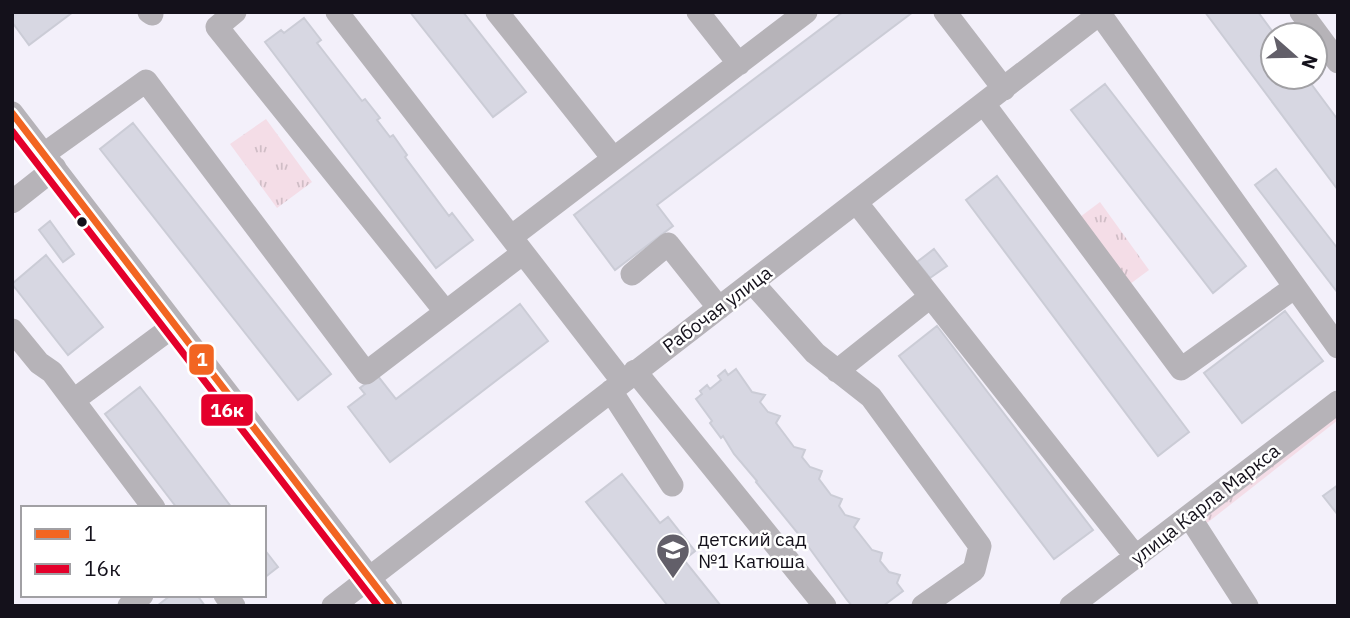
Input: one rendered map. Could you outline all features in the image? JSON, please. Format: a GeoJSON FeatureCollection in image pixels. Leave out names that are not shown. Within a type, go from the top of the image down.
{"type":"FeatureCollection","features":[{"type":"Feature","properties":{"kind":"street"},"geometry":{"type":"LineString","coordinates":[[235,12],[217,27],[445,311]]}},
{"type":"Feature","properties":{"kind":"street"},"geometry":{"type":"LineString","coordinates":[[337,12],[623,382],[825,606]]}},
{"type":"Feature","properties":{"kind":"street"},"geometry":{"type":"LineString","coordinates":[[497,12],[613,158]]}},
{"type":"Feature","properties":{"kind":"street"},"geometry":{"type":"LineString","coordinates":[[698,12],[739,64]]}},
{"type":"Feature","properties":{"kind":"street"},"geometry":{"type":"LineString","coordinates":[[12,202],[49,161],[146,81],[366,373],[445,311],[613,158],[806,12]]}},
{"type":"Feature","properties":{"kind":"street"},"geometry":{"type":"LineString","coordinates":[[945,12],[1004,89]]}},
{"type":"Feature","properties":{"kind":"street"},"geometry":{"type":"LineString","coordinates":[[1301,12],[1338,62]]}},
{"type":"Feature","properties":{"kind":"street"},"geometry":{"type":"LineString","coordinates":[[1101,13],[1338,347]]}},
{"type":"Feature","properties":{"kind":"street","name":"Рабочая улица"},"geometry":{"type":"LineString","coordinates":[[333,606],[1101,13]]}},
{"type":"Feature","properties":{"kind":"street"},"geometry":{"type":"LineString","coordinates":[[984,104],[1181,369],[1294,287]]}},
{"type":"Feature","properties":{"kind":"street"},"geometry":{"type":"LineString","coordinates":[[12,113],[391,606]]}},
{"type":"Feature","properties":{"kind":"street"},"geometry":{"type":"LineString","coordinates":[[856,202],[1136,557]]}},
{"type":"Feature","properties":{"kind":"street"},"geometry":{"type":"LineString","coordinates":[[632,274],[668,244],[719,308]]}},
{"type":"Feature","properties":{"kind":"street"},"geometry":{"type":"LineString","coordinates":[[752,282],[815,353],[871,397],[980,545],[974,570],[923,606]]}},
{"type":"Feature","properties":{"kind":"street"},"geometry":{"type":"LineString","coordinates":[[837,371],[930,296]]}},
{"type":"Feature","properties":{"kind":"street"},"geometry":{"type":"LineString","coordinates":[[74,400],[175,325]]}},
{"type":"Feature","properties":{"kind":"street"},"geometry":{"type":"LineString","coordinates":[[12,330],[39,363],[52,372],[154,506]]}},
{"type":"Feature","properties":{"kind":"street"},"geometry":{"type":"LineString","coordinates":[[623,382],[672,485]]}},
{"type":"Feature","properties":{"kind":"street","name":"улица Карла Маркса"},"geometry":{"type":"LineString","coordinates":[[1071,606],[1338,402]]}},
{"type":"Feature","properties":{"kind":"street"},"geometry":{"type":"LineString","coordinates":[[1189,516],[1247,606]]}},
{"type":"Feature","properties":{"kind":"green space"},"geometry":{"type":"Polygon","coordinates":[[[266,119],[312,182],[277,208],[230,144],[266,119]]]}},
{"type":"Feature","properties":{"kind":"green space"},"geometry":{"type":"Polygon","coordinates":[[[1100,202],[1149,270],[1126,287],[1076,220],[1100,202]]]}},
{"type":"Feature","properties":{"kind":"green space"},"geometry":{"type":"Polygon","coordinates":[[[1338,411],[1338,420],[1207,523],[1204,520],[1207,513],[1338,411]]]}},
{"type":"Feature","properties":{"kind":"building"},"geometry":{"type":"Polygon","coordinates":[[[12,12],[73,12],[29,45],[12,22],[12,12]]]}},
{"type":"Feature","properties":{"kind":"building"},"geometry":{"type":"Polygon","coordinates":[[[410,12],[463,12],[526,92],[493,117],[410,12]]]}},
{"type":"Feature","properties":{"kind":"building"},"geometry":{"type":"Polygon","coordinates":[[[843,12],[913,12],[657,205],[673,226],[615,270],[574,215],[843,12]]]}},
{"type":"Feature","properties":{"kind":"building"},"geometry":{"type":"Polygon","coordinates":[[[1205,12],[1258,12],[1265,21],[1259,21],[1259,84],[1205,12]]]}},
{"type":"Feature","properties":{"kind":"building"},"geometry":{"type":"Polygon","coordinates":[[[304,18],[321,40],[317,43],[362,101],[365,99],[380,118],[377,120],[390,137],[393,135],[407,155],[405,157],[449,216],[452,213],[473,240],[436,268],[265,42],[281,30],[284,33],[304,18]]]}},
{"type":"Feature","properties":{"kind":"building"},"geometry":{"type":"Polygon","coordinates":[[[1105,84],[1246,266],[1213,293],[1071,110],[1105,84]]]}},
{"type":"Feature","properties":{"kind":"building"},"geometry":{"type":"Polygon","coordinates":[[[1264,91],[1316,91],[1338,120],[1338,190],[1264,91]]]}},
{"type":"Feature","properties":{"kind":"building"},"geometry":{"type":"Polygon","coordinates":[[[133,123],[331,374],[298,400],[100,149],[133,123]]]}},
{"type":"Feature","properties":{"kind":"building"},"geometry":{"type":"Polygon","coordinates":[[[1276,169],[1338,249],[1338,293],[1255,185],[1276,169]]]}},
{"type":"Feature","properties":{"kind":"building"},"geometry":{"type":"Polygon","coordinates":[[[997,176],[1189,432],[1158,456],[966,200],[997,176]]]}},
{"type":"Feature","properties":{"kind":"building"},"geometry":{"type":"Polygon","coordinates":[[[50,221],[74,254],[63,262],[39,230],[50,221]]]}},
{"type":"Feature","properties":{"kind":"building"},"geometry":{"type":"Polygon","coordinates":[[[934,249],[947,266],[930,278],[917,262],[934,249]]]}},
{"type":"Feature","properties":{"kind":"building"},"geometry":{"type":"Polygon","coordinates":[[[46,255],[103,327],[68,355],[12,284],[46,255]]]}},
{"type":"Feature","properties":{"kind":"building"},"geometry":{"type":"Polygon","coordinates":[[[520,304],[548,341],[390,462],[348,407],[365,394],[360,388],[377,375],[396,399],[520,304]]]}},
{"type":"Feature","properties":{"kind":"building"},"geometry":{"type":"Polygon","coordinates":[[[1285,311],[1323,361],[1242,423],[1204,373],[1285,311]]]}},
{"type":"Feature","properties":{"kind":"building"},"geometry":{"type":"Polygon","coordinates":[[[937,326],[1093,530],[1054,559],[899,356],[937,326]]]}},
{"type":"Feature","properties":{"kind":"building"},"geometry":{"type":"Polygon","coordinates":[[[736,369],[752,392],[765,395],[760,402],[768,412],[780,416],[776,423],[794,447],[805,450],[802,457],[810,467],[822,471],[819,479],[831,495],[842,499],[839,506],[845,515],[859,519],[854,527],[872,550],[882,553],[880,561],[889,572],[900,575],[897,583],[903,591],[883,606],[852,606],[805,542],[734,454],[723,436],[721,438],[710,423],[712,421],[696,399],[707,385],[710,389],[721,380],[718,376],[725,370],[728,375],[736,369]]]}},
{"type":"Feature","properties":{"kind":"building"},"geometry":{"type":"Polygon","coordinates":[[[140,387],[230,506],[175,506],[105,414],[140,387]]]}},
{"type":"Feature","properties":{"kind":"building"},"geometry":{"type":"Polygon","coordinates":[[[622,474],[660,523],[668,517],[695,551],[684,560],[721,606],[668,606],[586,502],[622,474]]]}},
{"type":"Feature","properties":{"kind":"building"},"geometry":{"type":"Polygon","coordinates":[[[1338,485],[1338,515],[1323,496],[1338,485]]]}},
{"type":"Feature","properties":{"kind":"building"},"geometry":{"type":"Polygon","coordinates":[[[266,552],[278,567],[266,576],[266,552]]]}},
{"type":"Feature","properties":{"kind":"building"},"geometry":{"type":"Polygon","coordinates":[[[168,597],[198,597],[205,606],[157,606],[168,597]]]}},
{"type":"Feature","properties":{"kind":"transit line","name":"1"},"geometry":{"type":"LineString","coordinates":[[12,113],[391,606]]}},
{"type":"Feature","properties":{"kind":"transit line","name":"16к"},"geometry":{"type":"LineString","coordinates":[[12,131],[378,606]]}},
{"type":"Feature","properties":{"kind":"place","name":"детский сад №1 Катюша"},"geometry":{"type":"Point","coordinates":[673,580]}}]}
